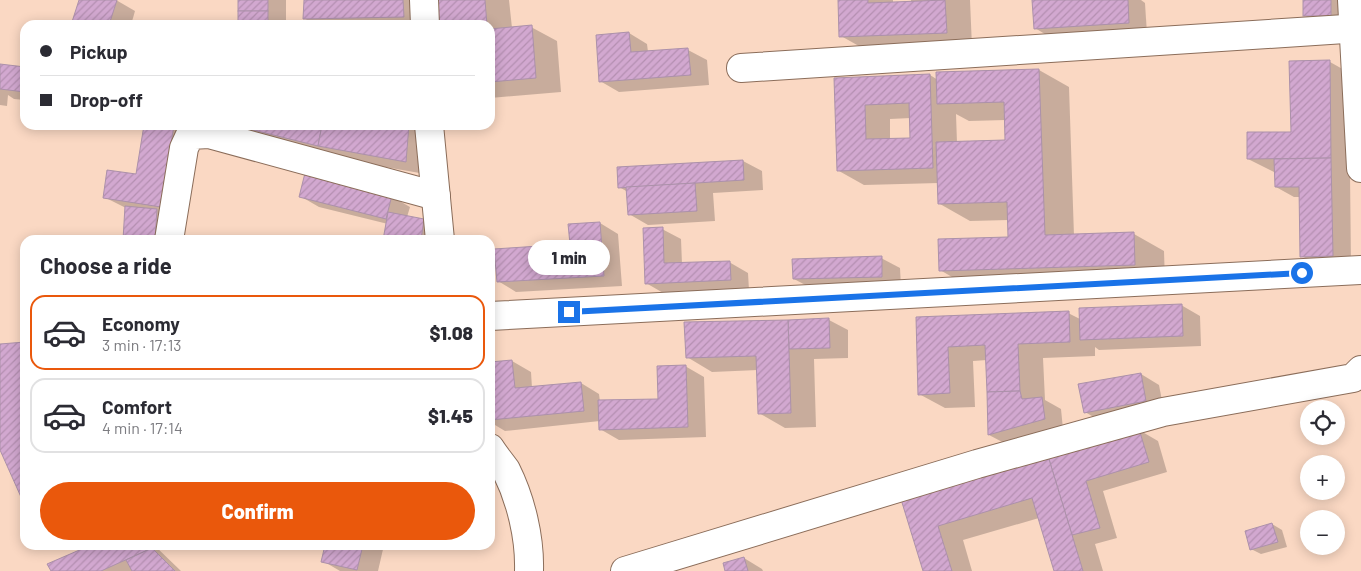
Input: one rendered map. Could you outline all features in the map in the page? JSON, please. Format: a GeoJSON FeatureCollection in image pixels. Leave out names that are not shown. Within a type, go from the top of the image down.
{"type":"FeatureCollection","features":[{"type":"Feature","properties":{"kind":"street"},"geometry":{"type":"LineString","coordinates":[[424,0],[425,20]]}},
{"type":"Feature","properties":{"kind":"street"},"geometry":{"type":"LineString","coordinates":[[1352,0],[1357,28],[1361,168]]}},
{"type":"Feature","properties":{"kind":"street"},"geometry":{"type":"LineString","coordinates":[[740,68],[1357,28]]}},
{"type":"Feature","properties":{"kind":"street"},"geometry":{"type":"LineString","coordinates":[[429,130],[440,235]]}},
{"type":"Feature","properties":{"kind":"street"},"geometry":{"type":"LineString","coordinates":[[170,235],[184,148],[190,134],[209,134],[436,196]]}},
{"type":"Feature","properties":{"kind":"street"},"geometry":{"type":"LineString","coordinates":[[495,316],[1361,270]]}},
{"type":"Feature","properties":{"kind":"street"},"geometry":{"type":"LineString","coordinates":[[625,571],[977,464],[1163,412],[1358,382]]}},
{"type":"Feature","properties":{"kind":"street"},"geometry":{"type":"LineString","coordinates":[[495,455],[506,470],[520,507],[530,556],[530,571]]}},
{"type":"Feature","properties":{"kind":"building"},"geometry":{"type":"Polygon","coordinates":[[[79,0],[117,0],[111,20],[73,20],[79,0]]]}},
{"type":"Feature","properties":{"kind":"building"},"geometry":{"type":"Polygon","coordinates":[[[238,0],[268,0],[268,11],[238,11],[238,0]]]}},
{"type":"Feature","properties":{"kind":"building"},"geometry":{"type":"Polygon","coordinates":[[[304,0],[403,0],[404,17],[303,19],[304,0]]]}},
{"type":"Feature","properties":{"kind":"building"},"geometry":{"type":"Polygon","coordinates":[[[434,0],[485,0],[487,20],[436,20],[434,0]]]}},
{"type":"Feature","properties":{"kind":"building"},"geometry":{"type":"Polygon","coordinates":[[[838,0],[868,0],[868,3],[945,0],[947,33],[839,37],[838,0]]]}},
{"type":"Feature","properties":{"kind":"building"},"geometry":{"type":"Polygon","coordinates":[[[1032,0],[1128,0],[1129,23],[1034,29],[1032,0]]]}},
{"type":"Feature","properties":{"kind":"building"},"geometry":{"type":"Polygon","coordinates":[[[1303,0],[1331,0],[1331,16],[1303,16],[1303,0]]]}},
{"type":"Feature","properties":{"kind":"building"},"geometry":{"type":"Polygon","coordinates":[[[238,11],[268,11],[268,20],[238,20],[238,11]]]}},
{"type":"Feature","properties":{"kind":"building"},"geometry":{"type":"Polygon","coordinates":[[[532,25],[536,78],[495,82],[495,29],[532,25]]]}},
{"type":"Feature","properties":{"kind":"building"},"geometry":{"type":"Polygon","coordinates":[[[629,32],[631,52],[688,48],[691,75],[599,82],[596,35],[629,32]]]}},
{"type":"Feature","properties":{"kind":"building"},"geometry":{"type":"Polygon","coordinates":[[[1330,60],[1331,158],[1247,159],[1247,132],[1291,132],[1289,61],[1330,60]]]}},
{"type":"Feature","properties":{"kind":"building"},"geometry":{"type":"Polygon","coordinates":[[[0,64],[20,66],[20,91],[0,89],[0,64]]]}},
{"type":"Feature","properties":{"kind":"building"},"geometry":{"type":"Polygon","coordinates":[[[1039,69],[1045,235],[1134,232],[1135,265],[939,271],[938,239],[1008,237],[1007,202],[938,204],[936,142],[1005,140],[1004,102],[937,104],[936,72],[1039,69]]]}},
{"type":"Feature","properties":{"kind":"building"},"geometry":{"type":"Polygon","coordinates":[[[930,74],[933,168],[837,171],[834,78],[930,74]],[[909,103],[865,105],[866,139],[910,138],[909,103]]]}},
{"type":"Feature","properties":{"kind":"building"},"geometry":{"type":"Polygon","coordinates":[[[143,130],[173,130],[161,207],[103,198],[107,170],[136,174],[143,130]]]}},
{"type":"Feature","properties":{"kind":"building"},"geometry":{"type":"Polygon","coordinates":[[[257,130],[321,130],[318,146],[257,130]]]}},
{"type":"Feature","properties":{"kind":"building"},"geometry":{"type":"Polygon","coordinates":[[[321,130],[409,130],[406,162],[318,146],[321,130]]]}},
{"type":"Feature","properties":{"kind":"building"},"geometry":{"type":"Polygon","coordinates":[[[1331,158],[1333,256],[1300,257],[1299,187],[1275,187],[1274,159],[1331,158]]]}},
{"type":"Feature","properties":{"kind":"building"},"geometry":{"type":"Polygon","coordinates":[[[743,160],[744,180],[618,188],[617,167],[743,160]]]}},
{"type":"Feature","properties":{"kind":"building"},"geometry":{"type":"Polygon","coordinates":[[[305,173],[392,195],[386,219],[299,197],[305,173]]]}},
{"type":"Feature","properties":{"kind":"building"},"geometry":{"type":"Polygon","coordinates":[[[695,183],[697,211],[628,215],[626,187],[695,183]]]}},
{"type":"Feature","properties":{"kind":"building"},"geometry":{"type":"Polygon","coordinates":[[[125,206],[157,209],[155,235],[123,235],[125,206]]]}},
{"type":"Feature","properties":{"kind":"building"},"geometry":{"type":"Polygon","coordinates":[[[388,212],[424,219],[422,235],[384,235],[388,212]]]}},
{"type":"Feature","properties":{"kind":"building"},"geometry":{"type":"Polygon","coordinates":[[[600,222],[604,276],[497,282],[495,249],[570,244],[568,224],[600,222]]]}},
{"type":"Feature","properties":{"kind":"building"},"geometry":{"type":"Polygon","coordinates":[[[663,227],[664,263],[730,261],[731,280],[645,284],[643,228],[663,227]]]}},
{"type":"Feature","properties":{"kind":"building"},"geometry":{"type":"Polygon","coordinates":[[[882,256],[882,277],[793,279],[792,259],[882,256]]]}},
{"type":"Feature","properties":{"kind":"building"},"geometry":{"type":"Polygon","coordinates":[[[1182,304],[1183,336],[1080,340],[1079,308],[1182,304]]]}},
{"type":"Feature","properties":{"kind":"building"},"geometry":{"type":"Polygon","coordinates":[[[1069,311],[1070,342],[1018,344],[1020,391],[987,392],[985,345],[948,347],[950,393],[918,395],[916,317],[1069,311]]]}},
{"type":"Feature","properties":{"kind":"building"},"geometry":{"type":"Polygon","coordinates":[[[829,318],[830,348],[789,349],[788,320],[829,318]]]}},
{"type":"Feature","properties":{"kind":"building"},"geometry":{"type":"Polygon","coordinates":[[[788,320],[791,413],[758,414],[756,356],[686,358],[684,322],[788,320]]]}},
{"type":"Feature","properties":{"kind":"building"},"geometry":{"type":"Polygon","coordinates":[[[20,342],[20,495],[0,450],[0,344],[20,342]]]}},
{"type":"Feature","properties":{"kind":"building"},"geometry":{"type":"Polygon","coordinates":[[[512,360],[515,388],[581,382],[584,411],[495,420],[495,362],[512,360]]]}},
{"type":"Feature","properties":{"kind":"building"},"geometry":{"type":"Polygon","coordinates":[[[686,365],[688,427],[599,430],[598,400],[658,399],[657,366],[686,365]]]}},
{"type":"Feature","properties":{"kind":"building"},"geometry":{"type":"Polygon","coordinates":[[[1141,373],[1146,401],[1084,413],[1078,384],[1141,373]]]}},
{"type":"Feature","properties":{"kind":"building"},"geometry":{"type":"Polygon","coordinates":[[[1020,391],[1022,399],[1042,397],[1045,419],[988,435],[987,392],[1020,391]]]}},
{"type":"Feature","properties":{"kind":"building"},"geometry":{"type":"Polygon","coordinates":[[[1139,429],[1149,462],[1086,481],[1100,528],[1072,535],[1048,456],[1139,429]]]}},
{"type":"Feature","properties":{"kind":"building"},"geometry":{"type":"Polygon","coordinates":[[[1048,456],[1083,571],[1054,571],[1032,498],[938,526],[952,571],[923,571],[900,496],[1048,456]]]}},
{"type":"Feature","properties":{"kind":"building"},"geometry":{"type":"Polygon","coordinates":[[[1272,523],[1278,542],[1250,550],[1245,531],[1272,523]]]}},
{"type":"Feature","properties":{"kind":"building"},"geometry":{"type":"Polygon","coordinates":[[[79,550],[148,550],[101,571],[51,571],[47,564],[79,550]]]}},
{"type":"Feature","properties":{"kind":"building"},"geometry":{"type":"Polygon","coordinates":[[[148,550],[154,550],[175,571],[132,571],[126,560],[148,550]]]}},
{"type":"Feature","properties":{"kind":"building"},"geometry":{"type":"Polygon","coordinates":[[[324,550],[362,550],[357,570],[321,562],[324,550]]]}},
{"type":"Feature","properties":{"kind":"building"},"geometry":{"type":"Polygon","coordinates":[[[744,557],[748,571],[725,571],[723,563],[744,557]]]}},
{"type":"Feature","properties":{"kind":"route"},"geometry":{"type":"LineString","coordinates":[[569,312],[1302,273]]}}]}
